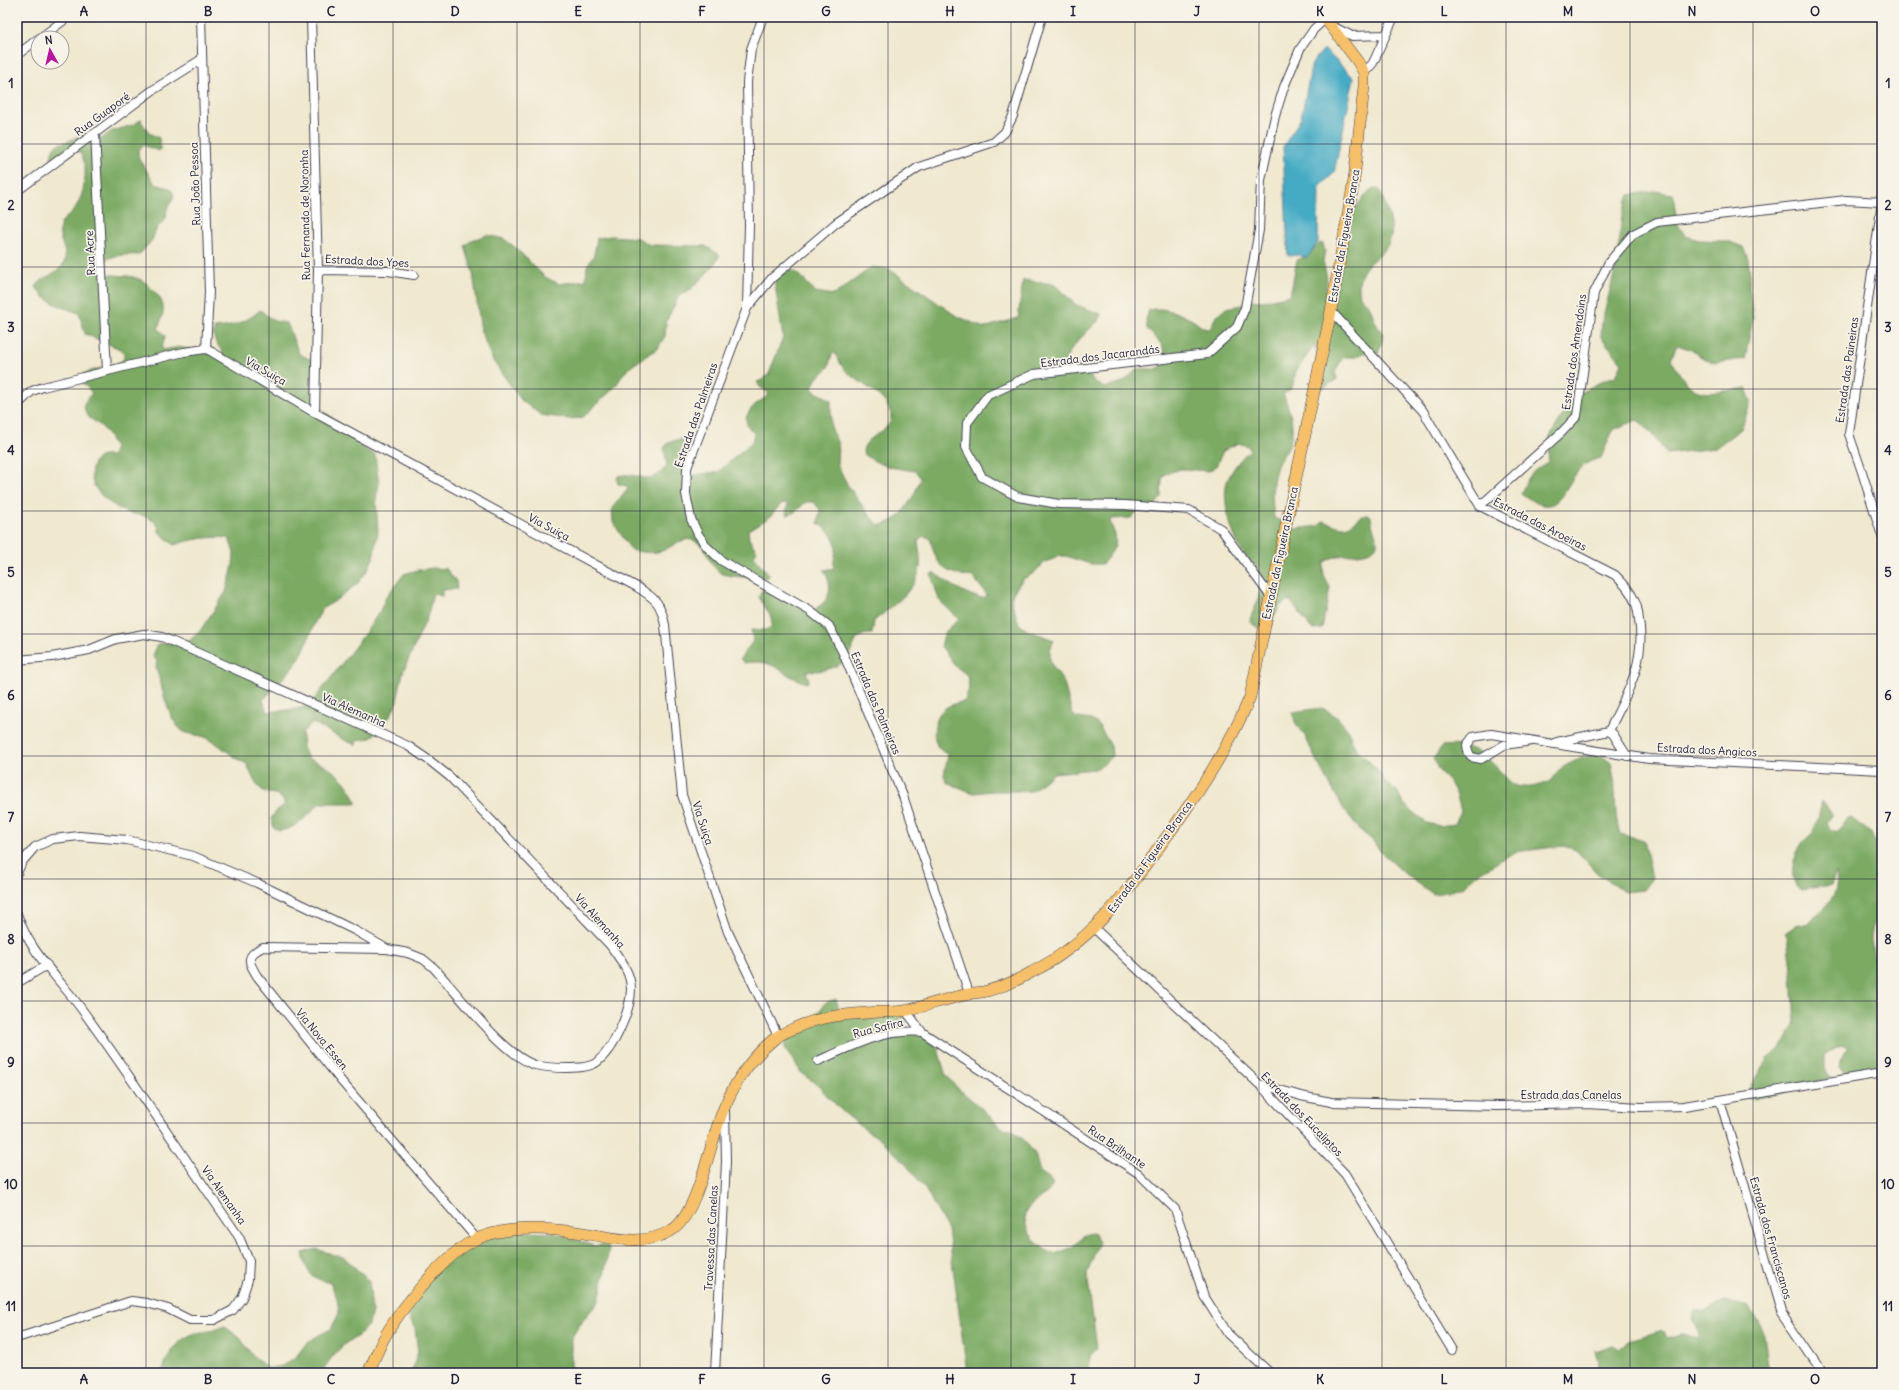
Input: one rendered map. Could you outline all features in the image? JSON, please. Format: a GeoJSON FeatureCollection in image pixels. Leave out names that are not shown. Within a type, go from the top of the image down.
{"type":"FeatureCollection","features":[{"type":"Feature","properties":{"kind":"main road"},"geometry":{"type":"LineString","coordinates":[[1326,20],[1358,62],[1364,73]]}},
{"type":"Feature","properties":{"kind":"main road","name":"Estrada da Figueira Branca"},"geometry":{"type":"LineString","coordinates":[[368,1373],[384,1337],[425,1284],[444,1262],[476,1238],[495,1232],[538,1229],[575,1232],[636,1241],[655,1238],[672,1230],[683,1220],[692,1203],[725,1105],[749,1064],[763,1048],[778,1036],[805,1023],[832,1015],[906,1011],[969,993],[985,992],[1030,974],[1072,948],[1094,928],[1124,896],[1188,808],[1234,732],[1250,697],[1331,311],[1354,188],[1364,95],[1364,73]]}},
{"type":"Feature","properties":{"kind":"street"},"geometry":{"type":"LineString","coordinates":[[51,30],[68,17]]}},
{"type":"Feature","properties":{"kind":"street","name":"Rua João Pessoa"},"geometry":{"type":"LineString","coordinates":[[201,17],[209,292],[206,349]]}},
{"type":"Feature","properties":{"kind":"street","name":"Rua Fernando de Noronha"},"geometry":{"type":"LineString","coordinates":[[311,17],[318,270],[315,413]]}},
{"type":"Feature","properties":{"kind":"street","name":"Estrada das Palmeiras"},"geometry":{"type":"LineString","coordinates":[[763,17],[751,49],[747,82],[749,225],[747,308],[687,468],[686,494],[691,518],[698,534],[707,547],[722,561],[810,611],[829,626],[843,653],[903,796],[969,993]]}},
{"type":"Feature","properties":{"kind":"street"},"geometry":{"type":"LineString","coordinates":[[747,308],[772,278],[836,223],[919,167],[994,142],[1005,132],[1013,116],[1042,17]]}},
{"type":"Feature","properties":{"kind":"street"},"geometry":{"type":"LineString","coordinates":[[1364,73],[1372,63],[1384,35],[1394,17]]}},
{"type":"Feature","properties":{"kind":"street"},"geometry":{"type":"LineString","coordinates":[[1326,20],[1352,36],[1384,35]]}},
{"type":"Feature","properties":{"kind":"street","name":"Estrada dos Jacarandás"},"geometry":{"type":"LineString","coordinates":[[1271,597],[1220,529],[1189,510],[1125,505],[1059,504],[1018,497],[982,477],[966,447],[967,423],[988,395],[1034,374],[1207,354],[1237,327],[1247,300],[1259,230],[1262,180],[1275,116],[1284,87],[1300,49],[1314,28],[1326,20]]}},
{"type":"Feature","properties":{"kind":"street"},"geometry":{"type":"LineString","coordinates":[[17,55],[30,46]]}},
{"type":"Feature","properties":{"kind":"street","name":"Rua Guaporé"},"geometry":{"type":"LineString","coordinates":[[17,190],[175,75],[202,59]]}},
{"type":"Feature","properties":{"kind":"street","name":"Rua Acre"},"geometry":{"type":"LineString","coordinates":[[95,133],[107,371]]}},
{"type":"Feature","properties":{"kind":"street","name":"Estrada dos Amendoins"},"geometry":{"type":"LineString","coordinates":[[1480,506],[1562,432],[1577,416],[1594,293],[1609,262],[1633,234],[1657,222],[1846,200],[1882,202]]}},
{"type":"Feature","properties":{"kind":"street","name":"Estrada das Paineiras"},"geometry":{"type":"LineString","coordinates":[[1882,202],[1849,434],[1882,536]]}},
{"type":"Feature","properties":{"kind":"street","name":"Estrada dos Ypes"},"geometry":{"type":"LineString","coordinates":[[318,270],[388,271],[414,275]]}},
{"type":"Feature","properties":{"kind":"street","name":"Estrada das Aroeiras"},"geometry":{"type":"LineString","coordinates":[[1331,311],[1423,411],[1480,506],[1615,575],[1628,589],[1636,603],[1642,636],[1640,656],[1636,672],[1609,731]]}},
{"type":"Feature","properties":{"kind":"street"},"geometry":{"type":"LineString","coordinates":[[17,405],[37,388],[184,352],[206,349]]}},
{"type":"Feature","properties":{"kind":"street","name":"Via Suiça"},"geometry":{"type":"LineString","coordinates":[[206,349],[315,413],[655,598],[663,613],[665,625],[682,795],[728,932],[778,1036]]}},
{"type":"Feature","properties":{"kind":"street","name":"Via Alemanha"},"geometry":{"type":"LineString","coordinates":[[17,660],[52,657],[89,650],[116,639],[144,634],[162,637],[408,746],[430,761],[450,778],[610,945],[628,972],[631,989],[628,1007],[612,1046],[597,1063],[581,1067],[559,1068],[534,1064],[514,1054],[493,1034],[434,968],[423,959],[408,953],[387,948],[356,930],[257,883],[193,856],[127,840],[79,836],[52,839],[34,847],[22,862],[17,873]]}},
{"type":"Feature","properties":{"kind":"street"},"geometry":{"type":"LineString","coordinates":[[1550,744],[1609,731],[1613,734],[1627,756]]}},
{"type":"Feature","properties":{"kind":"street","name":"Estrada dos Angicos"},"geometry":{"type":"LineString","coordinates":[[1532,740],[1504,745],[1481,759],[1471,756],[1467,745],[1473,737],[1491,734],[1532,740],[1627,756],[1882,770]]}},
{"type":"Feature","properties":{"kind":"street","name":"Via Alemanha"},"geometry":{"type":"LineString","coordinates":[[17,914],[29,938],[47,965],[80,1007],[240,1237],[249,1261],[248,1280],[242,1298],[233,1310],[214,1320],[190,1320],[168,1309],[147,1303],[131,1301],[17,1338]]}},
{"type":"Feature","properties":{"kind":"street","name":"Estrada dos Eucaliptos"},"geometry":{"type":"LineString","coordinates":[[1094,928],[1259,1084],[1344,1174],[1452,1350]]}},
{"type":"Feature","properties":{"kind":"street","name":"Via Nova Essen"},"geometry":{"type":"LineString","coordinates":[[387,948],[263,947],[250,956],[250,964],[257,976],[342,1082],[476,1238]]}},
{"type":"Feature","properties":{"kind":"street"},"geometry":{"type":"LineString","coordinates":[[17,983],[47,965]]}},
{"type":"Feature","properties":{"kind":"street","name":"Rua Brilhante"},"geometry":{"type":"LineString","coordinates":[[906,1011],[922,1032],[1138,1173],[1175,1209],[1204,1296],[1228,1334],[1270,1373]]}},
{"type":"Feature","properties":{"kind":"street","name":"Rua Safira"},"geometry":{"type":"LineString","coordinates":[[818,1061],[866,1040],[907,1030],[922,1032]]}},
{"type":"Feature","properties":{"kind":"street","name":"Estrada das Canelas"},"geometry":{"type":"LineString","coordinates":[[1259,1084],[1301,1096],[1331,1102],[1498,1106],[1586,1104],[1641,1107],[1684,1106],[1882,1073]]}},
{"type":"Feature","properties":{"kind":"street","name":"Estrada dos Franciscanos"},"geometry":{"type":"LineString","coordinates":[[1720,1100],[1781,1312],[1823,1373]]}},
{"type":"Feature","properties":{"kind":"street","name":"Travessa das Canelas"},"geometry":{"type":"LineString","coordinates":[[715,1373],[726,1162],[725,1105]]}},
{"type":"Feature","properties":{"kind":"green space"},"geometry":{"type":"Polygon","coordinates":[[[142,119],[141,121],[149,133],[159,138],[161,149],[159,151],[143,145],[138,151],[139,159],[155,184],[169,188],[173,192],[174,196],[167,209],[166,218],[157,228],[152,240],[139,255],[122,255],[107,259],[98,265],[99,271],[134,277],[147,284],[158,295],[163,308],[162,317],[158,328],[165,336],[162,348],[163,350],[179,347],[222,356],[223,353],[214,338],[215,328],[239,323],[250,318],[260,310],[274,321],[287,323],[299,354],[312,360],[317,404],[350,432],[366,450],[375,455],[379,485],[376,498],[378,532],[373,558],[367,571],[358,583],[335,601],[323,608],[315,622],[303,652],[295,665],[263,700],[267,712],[297,709],[310,705],[363,636],[380,611],[386,597],[404,574],[433,568],[446,569],[456,581],[457,589],[442,590],[442,596],[433,594],[427,618],[403,672],[397,701],[391,715],[371,738],[357,740],[356,745],[313,723],[302,732],[303,747],[308,759],[324,765],[338,775],[354,795],[357,803],[320,803],[297,824],[279,831],[274,828],[271,819],[276,811],[285,805],[283,800],[278,795],[266,792],[259,788],[247,764],[205,737],[189,734],[178,727],[166,703],[156,668],[157,661],[153,656],[158,644],[189,641],[200,631],[226,592],[233,566],[234,553],[229,538],[202,538],[174,545],[158,531],[160,530],[157,525],[148,517],[129,513],[112,504],[99,493],[92,479],[91,471],[94,463],[99,457],[112,456],[115,447],[104,429],[87,415],[84,403],[92,393],[79,378],[85,373],[120,362],[124,358],[124,353],[120,349],[85,334],[79,313],[49,301],[36,287],[42,280],[62,267],[64,263],[65,254],[60,236],[61,224],[77,205],[83,191],[85,175],[85,167],[81,153],[77,151],[55,164],[51,159],[53,149],[56,145],[92,130],[95,130],[98,141],[112,131],[133,125],[142,119]]]}},
{"type":"Feature","properties":{"kind":"green space"},"geometry":{"type":"Polygon","coordinates":[[[1375,188],[1380,190],[1388,213],[1392,231],[1389,244],[1369,263],[1361,276],[1359,284],[1360,296],[1369,306],[1377,325],[1384,334],[1378,354],[1371,349],[1356,357],[1343,357],[1335,372],[1337,379],[1316,393],[1317,352],[1314,346],[1296,371],[1292,388],[1283,394],[1290,413],[1292,432],[1289,445],[1276,469],[1273,481],[1272,500],[1274,518],[1281,521],[1281,525],[1283,523],[1294,529],[1319,526],[1323,521],[1340,527],[1346,527],[1364,516],[1371,516],[1377,545],[1369,552],[1338,556],[1324,562],[1324,575],[1330,587],[1322,629],[1315,630],[1311,628],[1288,600],[1281,605],[1265,631],[1261,630],[1250,622],[1259,594],[1260,575],[1258,568],[1246,557],[1240,548],[1229,520],[1226,499],[1227,482],[1231,473],[1250,450],[1248,446],[1238,443],[1223,451],[1216,466],[1209,471],[1181,469],[1165,474],[1162,479],[1161,497],[1152,510],[1140,509],[1131,518],[1111,519],[1111,525],[1116,539],[1112,551],[1102,564],[1090,564],[1066,556],[1060,556],[1044,563],[1034,573],[1023,579],[1013,593],[1011,600],[1019,624],[1027,630],[1054,640],[1050,650],[1050,662],[1064,683],[1072,713],[1077,718],[1091,720],[1098,724],[1111,746],[1112,756],[1103,765],[1095,769],[1054,773],[1032,791],[993,791],[973,793],[946,782],[944,775],[948,755],[938,747],[934,731],[935,725],[943,710],[951,705],[965,701],[969,688],[967,675],[954,665],[941,646],[945,632],[959,619],[939,600],[931,574],[934,573],[973,596],[985,598],[987,595],[973,577],[948,571],[943,567],[935,556],[930,538],[923,536],[918,541],[920,567],[918,575],[909,591],[874,621],[872,634],[866,634],[858,638],[847,658],[843,662],[828,669],[806,671],[809,680],[807,683],[790,676],[771,665],[755,662],[744,663],[740,659],[753,641],[751,630],[767,630],[772,625],[771,617],[759,597],[761,591],[768,589],[813,610],[824,602],[829,593],[829,582],[824,570],[834,568],[836,545],[832,536],[818,523],[820,510],[814,502],[806,502],[795,512],[788,515],[786,514],[788,504],[782,503],[769,518],[748,530],[749,539],[757,551],[754,556],[770,575],[767,578],[739,577],[723,574],[714,567],[702,547],[698,543],[689,539],[680,541],[665,550],[658,552],[631,550],[613,522],[612,508],[628,489],[627,486],[618,484],[618,476],[632,475],[649,478],[661,472],[667,465],[664,448],[669,442],[680,439],[684,442],[684,472],[686,476],[718,472],[752,442],[754,433],[748,427],[746,420],[748,414],[757,403],[769,393],[760,387],[757,382],[769,374],[783,337],[775,285],[775,277],[782,270],[790,269],[799,274],[815,292],[834,295],[872,267],[889,269],[955,315],[984,328],[1018,318],[1023,280],[1054,284],[1076,305],[1101,314],[1100,319],[1084,334],[1071,350],[1064,363],[1081,366],[1095,382],[1104,388],[1123,382],[1138,369],[1156,369],[1168,362],[1162,345],[1147,329],[1146,319],[1149,310],[1160,309],[1172,311],[1189,318],[1203,328],[1210,329],[1215,318],[1226,308],[1242,305],[1250,300],[1263,301],[1290,295],[1297,260],[1305,257],[1320,243],[1323,244],[1325,250],[1323,261],[1327,278],[1324,310],[1325,314],[1350,218],[1364,196],[1375,188]],[[833,351],[828,368],[816,379],[812,388],[831,401],[831,427],[838,444],[837,464],[848,486],[872,519],[879,525],[883,525],[896,519],[903,512],[914,495],[921,478],[915,471],[894,468],[881,464],[863,453],[864,447],[868,442],[883,430],[890,422],[891,416],[889,409],[879,396],[844,369],[833,351]]]}},
{"type":"Feature","properties":{"kind":"green space"},"geometry":{"type":"Polygon","coordinates":[[[1654,191],[1673,194],[1677,224],[1686,236],[1699,240],[1727,241],[1743,247],[1748,259],[1750,274],[1749,287],[1753,318],[1745,359],[1715,363],[1701,357],[1690,349],[1677,345],[1671,359],[1687,383],[1694,389],[1701,392],[1709,393],[1746,388],[1751,402],[1741,429],[1715,448],[1667,454],[1650,432],[1637,420],[1613,430],[1601,458],[1589,462],[1580,469],[1561,497],[1554,503],[1546,505],[1535,502],[1521,493],[1531,474],[1548,462],[1550,436],[1569,405],[1580,393],[1604,380],[1616,376],[1622,363],[1601,337],[1602,321],[1617,263],[1622,216],[1629,195],[1654,191]]]}},
{"type":"Feature","properties":{"kind":"green space"},"geometry":{"type":"Polygon","coordinates":[[[487,235],[504,239],[516,248],[545,277],[559,284],[586,280],[587,266],[594,255],[597,238],[611,236],[638,238],[650,245],[705,246],[720,255],[713,267],[691,289],[679,296],[666,322],[665,336],[658,348],[633,365],[623,374],[616,386],[582,418],[569,419],[541,415],[522,401],[493,361],[481,332],[473,273],[465,246],[472,240],[487,235]]]}},
{"type":"Feature","properties":{"kind":"green space"},"geometry":{"type":"Polygon","coordinates":[[[1322,708],[1336,716],[1348,730],[1352,742],[1361,754],[1376,768],[1385,782],[1397,791],[1403,803],[1427,823],[1440,826],[1455,824],[1461,811],[1456,793],[1449,781],[1438,770],[1434,758],[1442,746],[1451,745],[1467,747],[1480,753],[1493,763],[1512,783],[1519,787],[1537,786],[1550,781],[1559,770],[1574,761],[1600,754],[1611,763],[1615,785],[1616,818],[1620,834],[1644,840],[1652,878],[1643,890],[1625,892],[1597,873],[1576,850],[1563,846],[1515,852],[1474,876],[1463,887],[1448,892],[1433,894],[1405,874],[1381,852],[1372,840],[1361,831],[1343,808],[1316,760],[1305,736],[1296,724],[1292,712],[1322,708]]]}},
{"type":"Feature","properties":{"kind":"green space"},"geometry":{"type":"Polygon","coordinates":[[[1822,801],[1832,814],[1827,822],[1830,829],[1837,832],[1846,820],[1851,818],[1871,833],[1876,845],[1880,878],[1882,880],[1882,916],[1874,919],[1871,938],[1874,961],[1882,977],[1882,995],[1877,994],[1876,1003],[1879,1008],[1882,1008],[1882,1073],[1853,1073],[1843,1070],[1839,1067],[1847,1049],[1845,1046],[1839,1047],[1825,1056],[1825,1069],[1830,1077],[1827,1080],[1754,1099],[1749,1098],[1747,1092],[1767,1059],[1780,1049],[1795,1023],[1792,977],[1787,936],[1785,933],[1798,924],[1807,925],[1833,897],[1837,882],[1836,872],[1831,885],[1801,890],[1796,886],[1794,880],[1794,860],[1803,842],[1814,831],[1822,801]]]}},
{"type":"Feature","properties":{"kind":"green space"},"geometry":{"type":"Polygon","coordinates":[[[836,999],[839,1010],[848,1014],[904,1015],[906,1019],[903,1029],[923,1035],[934,1042],[938,1049],[945,1073],[954,1085],[987,1113],[1000,1127],[1014,1131],[1024,1140],[1035,1154],[1040,1172],[1049,1178],[1053,1185],[1047,1193],[1025,1213],[1025,1221],[1029,1232],[1044,1249],[1055,1254],[1071,1248],[1085,1234],[1093,1233],[1099,1242],[1087,1274],[1097,1348],[1092,1353],[1088,1373],[967,1373],[948,1230],[924,1187],[904,1162],[879,1138],[867,1131],[843,1112],[815,1083],[802,1074],[785,1048],[784,1037],[815,1017],[825,1003],[836,999]]]}},
{"type":"Feature","properties":{"kind":"green space"},"geometry":{"type":"Polygon","coordinates":[[[501,1231],[554,1233],[595,1246],[603,1244],[608,1246],[609,1250],[599,1301],[579,1325],[571,1339],[571,1373],[411,1373],[418,1352],[415,1329],[409,1317],[409,1311],[422,1288],[461,1246],[501,1231]]]}},
{"type":"Feature","properties":{"kind":"green space"},"geometry":{"type":"Polygon","coordinates":[[[316,1249],[345,1258],[369,1281],[372,1311],[369,1324],[358,1336],[346,1343],[334,1354],[321,1373],[162,1373],[169,1355],[182,1340],[193,1334],[224,1326],[240,1338],[252,1355],[267,1368],[282,1366],[296,1357],[305,1345],[317,1336],[331,1329],[339,1313],[337,1298],[330,1283],[318,1279],[310,1274],[304,1260],[303,1253],[316,1249]]]}},
{"type":"Feature","properties":{"kind":"green space"},"geometry":{"type":"Polygon","coordinates":[[[1724,1301],[1748,1307],[1763,1328],[1769,1373],[1597,1373],[1598,1364],[1595,1351],[1613,1345],[1620,1349],[1628,1341],[1664,1331],[1667,1338],[1682,1334],[1699,1338],[1698,1331],[1692,1318],[1695,1310],[1706,1312],[1724,1301]]]}},
{"type":"Feature","properties":{"kind":"water"},"geometry":{"type":"Polygon","coordinates":[[[1324,49],[1354,78],[1334,173],[1319,188],[1318,242],[1307,258],[1298,255],[1288,256],[1283,147],[1301,118],[1312,63],[1324,49]]]}}]}
